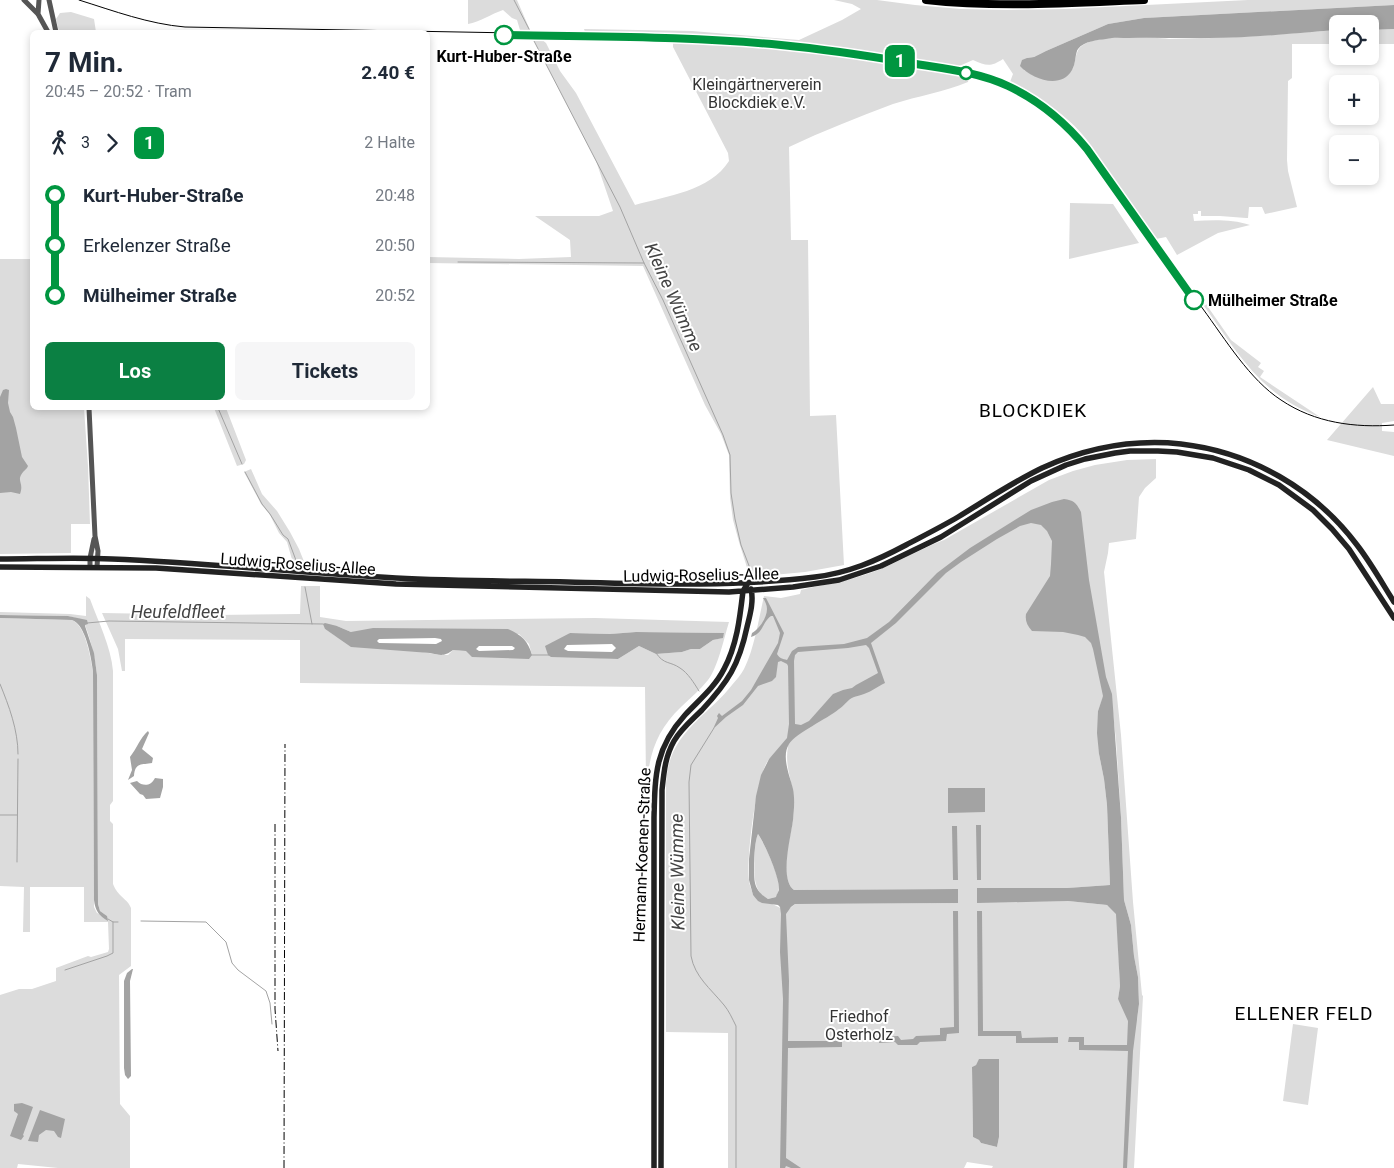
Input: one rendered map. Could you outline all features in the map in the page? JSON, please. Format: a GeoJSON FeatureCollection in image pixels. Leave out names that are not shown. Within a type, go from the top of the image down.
{"type":"FeatureCollection","features":[{"type":"Feature","properties":{"kind":"highway"},"geometry":{"type":"LineString","coordinates":[[926,0],[978,4],[1144,0]]}},
{"type":"Feature","properties":{"kind":"main road","name":"Ludwig-Roselius-Allee"},"geometry":{"type":"LineString","coordinates":[[0,559],[97,558],[396,578],[682,584],[817,577],[836,574],[878,560],[940,528],[1009,486],[1052,464],[1083,453],[1118,445],[1162,443],[1182,444],[1236,456],[1272,472],[1299,488],[1324,509],[1357,545],[1394,602]]}},
{"type":"Feature","properties":{"kind":"main road","name":"Ludwig-Roselius-Allee"},"geometry":{"type":"LineString","coordinates":[[0,567],[156,568],[396,584],[752,591],[819,584],[860,574],[941,537],[1031,481],[1052,471],[1085,459],[1115,453],[1160,451],[1213,458],[1249,470],[1279,485],[1313,510],[1342,540],[1394,618]]}},
{"type":"Feature","properties":{"kind":"main road","name":"Hermann-Koenen-Straße"},"geometry":{"type":"LineString","coordinates":[[662,1168],[662,790],[664,766],[677,736],[718,692],[737,663],[744,644],[752,604],[752,591],[748,582]]}},
{"type":"Feature","properties":{"kind":"main road","name":"Hermann-Koenen-Straße"},"geometry":{"type":"LineString","coordinates":[[654,1168],[654,827],[656,774],[661,752],[673,730],[710,690],[725,668],[734,640],[743,591],[748,582]]}},
{"type":"Feature","properties":{"kind":"street"},"geometry":{"type":"LineString","coordinates":[[24,0],[38,14],[47,30]]}},
{"type":"Feature","properties":{"kind":"street"},"geometry":{"type":"LineString","coordinates":[[38,14],[39,0],[50,1],[56,30]]}},
{"type":"Feature","properties":{"kind":"street"},"geometry":{"type":"LineString","coordinates":[[89,410],[97,567]]}},
{"type":"Feature","properties":{"kind":"street"},"geometry":{"type":"LineString","coordinates":[[90,567],[95,536]]}},
{"type":"Feature","properties":{"kind":"green space"},"geometry":{"type":"Polygon","coordinates":[[[468,0],[517,0],[530,30],[520,30],[517,20],[503,10],[468,24],[468,0]]]}},
{"type":"Feature","properties":{"kind":"green space"},"geometry":{"type":"Polygon","coordinates":[[[834,0],[877,0],[961,9],[1007,10],[1248,0],[1394,0],[1394,5],[1144,18],[1108,24],[1034,57],[1027,58],[1024,70],[1034,76],[1073,69],[1080,47],[1101,39],[1125,37],[1201,39],[1329,31],[1329,44],[1292,44],[1292,78],[1288,81],[1287,160],[1297,207],[1265,214],[1262,207],[1249,207],[1248,218],[1201,216],[1201,211],[1198,211],[1198,214],[1193,214],[1194,221],[1229,221],[1250,225],[1218,233],[1177,255],[1166,237],[1156,239],[1081,132],[1048,104],[1010,82],[1013,74],[1003,59],[988,65],[973,60],[957,67],[872,52],[744,38],[585,32],[584,29],[692,31],[799,40],[861,9],[852,4],[834,0]]]}},
{"type":"Feature","properties":{"kind":"green space"},"geometry":{"type":"Polygon","coordinates":[[[71,12],[94,19],[96,30],[59,30],[56,19],[60,13],[71,12]]]}},
{"type":"Feature","properties":{"kind":"green space"},"geometry":{"type":"Polygon","coordinates":[[[1394,29],[1394,44],[1379,44],[1379,30],[1394,29]]]}},
{"type":"Feature","properties":{"kind":"green space","name":"Kleingärtnerverein Blockdiek e.V."},"geometry":{"type":"Polygon","coordinates":[[[532,37],[540,38],[546,43],[560,71],[576,93],[635,205],[674,195],[699,186],[721,171],[729,161],[728,153],[673,47],[673,40],[773,46],[935,69],[935,71],[969,77],[968,82],[950,89],[893,104],[789,147],[791,240],[808,240],[810,416],[836,415],[844,565],[805,572],[750,577],[733,520],[730,498],[729,455],[643,266],[430,263],[430,257],[519,259],[571,257],[570,240],[535,216],[599,216],[613,211],[596,161],[532,37]]]}},
{"type":"Feature","properties":{"kind":"green space"},"geometry":{"type":"Polygon","coordinates":[[[1070,203],[1113,204],[1139,243],[1069,259],[1070,203]]]}},
{"type":"Feature","properties":{"kind":"green space"},"geometry":{"type":"Polygon","coordinates":[[[0,259],[30,259],[30,410],[84,410],[90,524],[71,524],[71,553],[0,554],[0,259]]]}},
{"type":"Feature","properties":{"kind":"green space"},"geometry":{"type":"Polygon","coordinates":[[[1214,300],[1208,307],[1231,340],[1261,363],[1258,367],[1264,371],[1260,377],[1320,417],[1299,408],[1282,397],[1266,385],[1253,371],[1204,306],[1214,300]]]}},
{"type":"Feature","properties":{"kind":"green space"},"geometry":{"type":"Polygon","coordinates":[[[1373,387],[1381,404],[1394,404],[1394,421],[1382,423],[1382,431],[1394,432],[1394,456],[1327,440],[1373,387]]]}},
{"type":"Feature","properties":{"kind":"green space"},"geometry":{"type":"Polygon","coordinates":[[[215,410],[227,410],[246,460],[244,464],[237,466],[215,410]]]}},
{"type":"Feature","properties":{"kind":"green space","name":"Friedhof Osterholz"},"geometry":{"type":"Polygon","coordinates":[[[1156,459],[1156,478],[1145,488],[1139,497],[1136,539],[1109,543],[1104,572],[1121,735],[1133,902],[1143,996],[1134,1168],[992,1168],[993,1166],[967,1162],[964,1168],[728,1168],[728,1033],[666,1032],[666,783],[668,766],[673,752],[688,730],[724,694],[743,671],[748,661],[764,596],[781,598],[800,594],[801,590],[873,572],[944,540],[1049,480],[1095,465],[1127,460],[1156,459]],[[1111,695],[1103,697],[1098,711],[1099,754],[1107,805],[1110,885],[1067,888],[977,888],[977,902],[1068,901],[1107,905],[1117,914],[1120,986],[1118,999],[1137,1020],[1139,1004],[1138,977],[1131,925],[1124,900],[1116,740],[1111,695]],[[788,746],[769,759],[764,768],[756,799],[748,869],[753,895],[787,911],[795,904],[958,903],[958,889],[794,890],[789,884],[786,867],[794,809],[793,792],[787,764],[788,746]],[[980,1059],[972,1067],[973,1137],[981,1143],[997,1147],[999,1137],[999,1059],[980,1059]]]}},
{"type":"Feature","properties":{"kind":"green space"},"geometry":{"type":"Polygon","coordinates":[[[251,469],[262,494],[277,511],[290,532],[305,564],[293,563],[287,542],[279,533],[270,515],[261,504],[244,472],[251,469]]]}},
{"type":"Feature","properties":{"kind":"green space"},"geometry":{"type":"Polygon","coordinates":[[[301,586],[320,586],[320,617],[346,621],[595,618],[729,622],[712,674],[702,687],[673,715],[656,741],[646,782],[645,687],[300,683],[300,640],[125,639],[125,671],[122,671],[118,649],[102,613],[300,614],[301,586]],[[337,626],[325,629],[337,637],[440,655],[448,655],[453,650],[532,655],[529,644],[519,634],[351,632],[337,626]],[[636,632],[610,634],[570,633],[548,655],[618,659],[639,646],[656,654],[682,652],[700,649],[713,640],[722,638],[724,633],[636,632]]]}},
{"type":"Feature","properties":{"kind":"green space"},"geometry":{"type":"Polygon","coordinates":[[[86,596],[90,599],[104,634],[113,671],[113,801],[110,805],[110,821],[113,824],[113,884],[131,908],[131,966],[119,975],[120,1104],[130,1116],[130,1168],[58,1168],[18,1164],[17,1168],[0,1168],[0,995],[19,989],[32,989],[56,981],[56,968],[88,956],[91,957],[108,952],[109,949],[108,922],[84,922],[84,887],[30,887],[30,932],[23,932],[24,887],[0,886],[0,618],[72,620],[77,623],[84,635],[93,671],[94,907],[97,913],[107,916],[100,911],[98,904],[97,675],[94,654],[86,626],[83,620],[68,616],[0,615],[0,612],[86,616],[86,596]]]}},
{"type":"Feature","properties":{"kind":"green space"},"geometry":{"type":"Polygon","coordinates":[[[758,834],[779,883],[776,897],[768,899],[759,891],[755,880],[755,851],[758,834]]]}},
{"type":"Feature","properties":{"kind":"green space"},"geometry":{"type":"Polygon","coordinates":[[[1293,1024],[1318,1028],[1308,1105],[1283,1101],[1293,1024]]]}},
{"type":"Feature","properties":{"kind":"shaded area"},"geometry":{"type":"Polygon","coordinates":[[[1394,5],[1394,29],[1379,30],[1379,15],[1329,15],[1329,31],[1225,38],[1112,38],[1091,41],[1081,46],[1077,51],[1072,70],[1061,80],[1054,81],[1039,78],[1025,71],[1020,66],[1022,60],[1034,57],[1108,24],[1144,18],[1394,5]]]}},
{"type":"Feature","properties":{"kind":"shaded area"},"geometry":{"type":"Polygon","coordinates":[[[3,390],[9,390],[8,403],[22,457],[28,466],[20,479],[20,494],[11,492],[0,493],[0,397],[3,390]]]}},
{"type":"Feature","properties":{"kind":"shaded area"},"geometry":{"type":"Polygon","coordinates":[[[1064,499],[1073,501],[1081,512],[1089,580],[1106,677],[1112,694],[1121,817],[1124,900],[1131,925],[1138,977],[1139,1004],[1133,1051],[1127,1168],[1123,1168],[1128,1051],[1079,1050],[1079,1042],[1068,1042],[1069,1037],[1084,1037],[1084,1045],[1127,1045],[1128,1021],[1118,999],[1120,986],[1116,914],[1107,905],[1068,901],[977,903],[977,888],[1067,888],[1110,885],[1107,805],[1097,733],[1098,711],[1103,696],[1093,649],[1091,643],[1085,637],[1063,632],[1032,631],[1028,625],[1026,614],[1050,576],[1052,541],[1047,531],[1041,525],[1031,523],[1020,526],[997,539],[946,573],[896,623],[871,643],[885,683],[867,693],[850,699],[834,713],[798,735],[789,744],[787,749],[786,761],[794,801],[787,857],[787,877],[794,890],[958,889],[958,903],[795,904],[786,914],[789,981],[788,1041],[842,1041],[842,1047],[788,1048],[786,1158],[801,1168],[786,1166],[785,1168],[780,1168],[783,999],[780,952],[781,914],[778,905],[762,903],[753,895],[749,880],[749,859],[756,796],[761,775],[769,759],[787,738],[789,724],[787,664],[781,661],[778,662],[776,677],[772,681],[758,686],[743,705],[713,729],[719,713],[722,716],[742,701],[751,690],[778,643],[780,633],[773,616],[768,618],[761,630],[751,637],[752,633],[760,626],[766,616],[767,608],[763,598],[766,598],[784,633],[777,654],[783,659],[787,660],[792,651],[798,647],[844,644],[867,638],[889,622],[937,573],[970,548],[1031,510],[1064,499]],[[866,645],[798,652],[795,655],[795,724],[801,725],[809,721],[833,694],[852,688],[878,673],[869,648],[866,645]],[[758,834],[754,858],[755,883],[760,892],[768,899],[776,897],[779,885],[771,861],[758,834]]]}},
{"type":"Feature","properties":{"kind":"shaded area"},"geometry":{"type":"Polygon","coordinates":[[[0,615],[68,616],[87,620],[88,624],[85,626],[94,653],[97,675],[98,904],[100,911],[107,916],[108,921],[98,912],[94,900],[93,671],[87,642],[81,628],[72,620],[0,618],[0,615]]]}},
{"type":"Feature","properties":{"kind":"shaded area"},"geometry":{"type":"Polygon","coordinates":[[[323,624],[337,626],[351,632],[373,628],[508,629],[524,639],[532,655],[529,659],[472,657],[466,651],[453,650],[442,655],[351,647],[325,629],[323,624]],[[435,638],[379,639],[377,641],[379,643],[436,644],[442,641],[435,638]],[[479,646],[476,649],[479,651],[513,650],[515,648],[512,646],[479,646]]]}},
{"type":"Feature","properties":{"kind":"shaded area"},"geometry":{"type":"Polygon","coordinates":[[[636,632],[724,633],[723,638],[713,640],[700,649],[656,654],[639,646],[618,659],[551,657],[548,655],[545,646],[570,633],[610,634],[636,632]],[[612,644],[567,645],[564,649],[568,651],[612,652],[616,648],[612,644]]]}},
{"type":"Feature","properties":{"kind":"shaded area"},"geometry":{"type":"Polygon","coordinates":[[[148,731],[149,733],[142,749],[153,758],[152,763],[137,766],[134,776],[128,780],[132,770],[130,757],[148,731]]]}},
{"type":"Feature","properties":{"kind":"shaded area"},"geometry":{"type":"Polygon","coordinates":[[[155,778],[163,779],[160,798],[146,799],[130,783],[137,781],[147,785],[155,778]]]}},
{"type":"Feature","properties":{"kind":"shaded area"},"geometry":{"type":"Polygon","coordinates":[[[948,788],[985,788],[985,812],[948,813],[948,788]]]}},
{"type":"Feature","properties":{"kind":"shaded area"},"geometry":{"type":"Polygon","coordinates":[[[976,825],[981,825],[981,880],[977,880],[976,825]]]}},
{"type":"Feature","properties":{"kind":"shaded area"},"geometry":{"type":"Polygon","coordinates":[[[952,826],[957,826],[958,880],[953,880],[952,826]]]}},
{"type":"Feature","properties":{"kind":"shaded area"},"geometry":{"type":"Polygon","coordinates":[[[953,911],[958,911],[959,1033],[947,1034],[946,1041],[920,1042],[917,1045],[898,1045],[895,1042],[879,1043],[879,1037],[898,1036],[901,1040],[913,1039],[916,1036],[940,1035],[940,1028],[954,1027],[953,911]]]}},
{"type":"Feature","properties":{"kind":"shaded area"},"geometry":{"type":"Polygon","coordinates":[[[977,911],[982,911],[983,1031],[1021,1031],[1022,1038],[1058,1037],[1058,1043],[1016,1043],[1016,1036],[978,1036],[977,911]]]}},
{"type":"Feature","properties":{"kind":"shaded area"},"geometry":{"type":"Polygon","coordinates":[[[132,969],[130,981],[131,1076],[128,1079],[124,1068],[124,981],[127,973],[132,969]]]}},
{"type":"Feature","properties":{"kind":"shaded area"},"geometry":{"type":"Polygon","coordinates":[[[979,1059],[999,1059],[999,1137],[997,1147],[981,1143],[973,1137],[972,1067],[976,1065],[979,1059]]]}},
{"type":"Feature","properties":{"kind":"shaded area"},"geometry":{"type":"Polygon","coordinates":[[[22,1103],[33,1107],[21,1140],[10,1136],[18,1114],[14,1111],[14,1104],[22,1103]]]}},
{"type":"Feature","properties":{"kind":"shaded area"},"geometry":{"type":"Polygon","coordinates":[[[40,1110],[65,1119],[61,1138],[54,1131],[46,1130],[39,1135],[38,1142],[28,1141],[40,1110]]]}},
{"type":"Feature","properties":{"kind":"waterway","name":"Kleine Wümme"},"geometry":{"type":"LineString","coordinates":[[514,0],[529,29]]}},
{"type":"Feature","properties":{"kind":"waterway","name":"Kleine Wümme"},"geometry":{"type":"LineString","coordinates":[[534,41],[620,207],[723,435],[730,455],[731,493],[735,519],[741,545],[753,576]]}},
{"type":"Feature","properties":{"kind":"waterway"},"geometry":{"type":"LineString","coordinates":[[458,262],[644,263]]}},
{"type":"Feature","properties":{"kind":"waterway"},"geometry":{"type":"LineString","coordinates":[[219,410],[242,464]]}},
{"type":"Feature","properties":{"kind":"waterway"},"geometry":{"type":"LineString","coordinates":[[245,472],[262,504],[283,535],[288,539],[297,563]]}},
{"type":"Feature","properties":{"kind":"waterway"},"geometry":{"type":"LineString","coordinates":[[305,587],[312,624]]}},
{"type":"Feature","properties":{"kind":"waterway","name":"Heufeldfleet"},"geometry":{"type":"LineString","coordinates":[[87,623],[109,621],[323,624]]}},
{"type":"Feature","properties":{"kind":"waterway","name":"Heufeldfleet"},"geometry":{"type":"LineString","coordinates":[[656,653],[664,661],[683,670],[691,678],[699,691]]}},
{"type":"Feature","properties":{"kind":"waterway","name":"Heufeldfleet"},"geometry":{"type":"LineString","coordinates":[[531,655],[549,655]]}},
{"type":"Feature","properties":{"kind":"waterway"},"geometry":{"type":"LineString","coordinates":[[0,684],[15,727],[18,754]]}},
{"type":"Feature","properties":{"kind":"waterway","name":"Kleine Wümme"},"geometry":{"type":"LineString","coordinates":[[714,728],[691,765],[689,782],[691,956],[696,970],[726,1007],[736,1026],[736,1168]]}},
{"type":"Feature","properties":{"kind":"waterway"},"geometry":{"type":"LineString","coordinates":[[17,862],[18,759]]}},
{"type":"Feature","properties":{"kind":"waterway"},"geometry":{"type":"LineString","coordinates":[[0,815],[17,815]]}},
{"type":"Feature","properties":{"kind":"waterway","name":"Heufeldfleet"},"geometry":{"type":"LineString","coordinates":[[108,919],[118,922]]}},
{"type":"Feature","properties":{"kind":"waterway"},"geometry":{"type":"LineString","coordinates":[[141,921],[206,922],[226,942],[232,963],[238,970],[266,991],[270,1003],[272,1024]]}},
{"type":"Feature","properties":{"kind":"waterway","name":"Heufeldfleet"},"geometry":{"type":"LineString","coordinates":[[65,970],[113,953],[113,922]]}},
{"type":"Feature","properties":{"kind":"tram line"},"geometry":{"type":"LineString","coordinates":[[79,0],[145,20],[185,27],[350,30]]}},
{"type":"Feature","properties":{"kind":"tram line"},"geometry":{"type":"LineString","coordinates":[[430,31],[679,36],[782,42],[846,50],[946,67],[1006,83],[1041,102],[1061,119],[1089,148],[1229,346],[1248,370],[1270,392],[1294,408],[1321,419],[1365,426],[1394,425]]}},
{"type":"Feature","properties":{"kind":"tram line","name":"1"},"geometry":{"type":"LineString","coordinates":[[504,35],[679,38],[781,45],[870,56],[957,71],[1006,85],[1022,93],[1050,112],[1075,135],[1087,149],[1194,300]]}},
{"type":"Feature","properties":{"kind":"railway"},"geometry":{"type":"LineString","coordinates":[[284,1168],[285,744]]}},
{"type":"Feature","properties":{"kind":"railway"},"geometry":{"type":"LineString","coordinates":[[275,824],[275,1009],[278,1051]]}},
{"type":"Feature","properties":{"kind":"place","name":"Kurt-Huber-Straße"},"geometry":{"type":"Point","coordinates":[504,35]}},
{"type":"Feature","properties":{"kind":"place","name":"Mülheimer Straße"},"geometry":{"type":"Point","coordinates":[1194,300]}},
{"type":"Feature","properties":{"kind":"district","name":"BLOCKDIEK"},"geometry":{"type":"Point","coordinates":[1033,410]}},
{"type":"Feature","properties":{"kind":"district","name":"ELLENER FELD"},"geometry":{"type":"Point","coordinates":[1304,1013]}}]}
